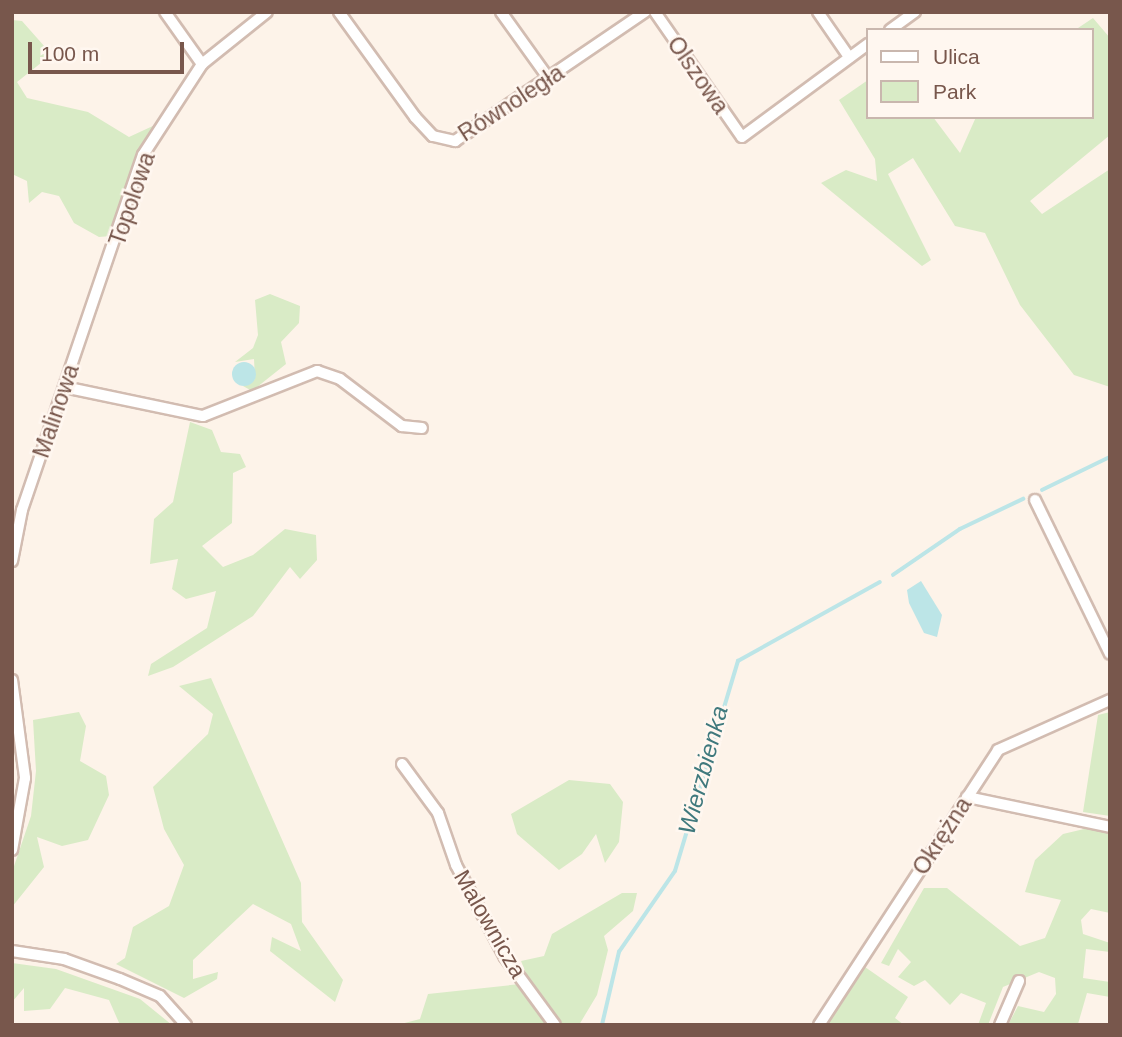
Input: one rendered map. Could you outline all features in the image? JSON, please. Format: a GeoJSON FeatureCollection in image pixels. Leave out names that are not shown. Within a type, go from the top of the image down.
{"type":"FeatureCollection","features":[{"type":"Feature","properties":{"kind":"street"},"geometry":{"type":"LineString","coordinates":[[165,12],[202,64]]}},
{"type":"Feature","properties":{"kind":"street","name":"Topolowa"},"geometry":{"type":"LineString","coordinates":[[110,263],[144,155],[202,64],[267,12]]}},
{"type":"Feature","properties":{"kind":"street","name":"Równoległa"},"geometry":{"type":"LineString","coordinates":[[339,12],[415,117],[444,141],[480,128],[645,12]]}},
{"type":"Feature","properties":{"kind":"street"},"geometry":{"type":"LineString","coordinates":[[501,12],[549,79]]}},
{"type":"Feature","properties":{"kind":"street","name":"Olszowa"},"geometry":{"type":"LineString","coordinates":[[655,12],[742,137],[849,57]]}},
{"type":"Feature","properties":{"kind":"street"},"geometry":{"type":"LineString","coordinates":[[818,12],[849,57],[866,45]]}},
{"type":"Feature","properties":{"kind":"street"},"geometry":{"type":"LineString","coordinates":[[893,28],[915,12]]}},
{"type":"Feature","properties":{"kind":"street","name":"Malinowa"},"geometry":{"type":"LineString","coordinates":[[12,561],[22,510],[110,263]]}},
{"type":"Feature","properties":{"kind":"street"},"geometry":{"type":"LineString","coordinates":[[64,387],[202,416],[317,371],[340,379],[402,426],[422,428]]}},
{"type":"Feature","properties":{"kind":"street"},"geometry":{"type":"LineString","coordinates":[[1035,500],[1110,654]]}},
{"type":"Feature","properties":{"kind":"street"},"geometry":{"type":"LineString","coordinates":[[12,680],[25,778],[12,850]]}},
{"type":"Feature","properties":{"kind":"street","name":"Okrężna"},"geometry":{"type":"LineString","coordinates":[[819,1025],[967,797],[1007,743],[1110,700]]}},
{"type":"Feature","properties":{"kind":"street","name":"Malownicza"},"geometry":{"type":"LineString","coordinates":[[402,764],[439,816],[456,864],[505,957],[555,1025]]}},
{"type":"Feature","properties":{"kind":"street"},"geometry":{"type":"LineString","coordinates":[[967,797],[1110,827]]}},
{"type":"Feature","properties":{"kind":"street"},"geometry":{"type":"LineString","coordinates":[[12,951],[64,959],[160,996],[186,1025]]}},
{"type":"Feature","properties":{"kind":"street"},"geometry":{"type":"LineString","coordinates":[[1000,1025],[1019,981]]}},
{"type":"Feature","properties":{"kind":"green space"},"geometry":{"type":"Polygon","coordinates":[[[1093,18],[1110,38],[1110,135],[1030,201],[1042,214],[1110,169],[1110,387],[1074,375],[1020,305],[985,233],[955,226],[913,158],[888,174],[931,260],[922,266],[821,183],[846,170],[877,181],[875,159],[839,100],[866,81],[866,119],[934,119],[960,153],[975,119],[1094,119],[1094,28],[1078,28],[1093,18]]]}},
{"type":"Feature","properties":{"kind":"green space"},"geometry":{"type":"Polygon","coordinates":[[[12,20],[22,21],[45,47],[46,59],[17,82],[27,98],[88,112],[129,137],[155,125],[143,145],[111,236],[99,237],[74,223],[59,196],[42,192],[29,203],[27,181],[12,174],[12,20]]]}},
{"type":"Feature","properties":{"kind":"green space"},"geometry":{"type":"Polygon","coordinates":[[[270,294],[300,306],[299,323],[281,342],[286,364],[252,391],[243,386],[255,379],[254,359],[235,362],[253,348],[258,335],[255,300],[270,294]]]}},
{"type":"Feature","properties":{"kind":"green space"},"geometry":{"type":"Polygon","coordinates":[[[190,422],[212,430],[221,452],[240,454],[246,467],[233,473],[232,523],[202,546],[223,567],[253,555],[285,529],[316,535],[317,560],[300,579],[290,567],[253,616],[173,667],[148,676],[151,664],[207,628],[216,591],[186,599],[172,589],[178,559],[150,564],[154,519],[173,502],[190,422]]]}},
{"type":"Feature","properties":{"kind":"green space"},"geometry":{"type":"Polygon","coordinates":[[[211,678],[301,883],[302,922],[343,980],[335,1002],[270,951],[272,937],[301,951],[291,924],[253,904],[193,960],[193,979],[218,972],[217,979],[184,998],[116,964],[125,958],[133,927],[169,906],[184,865],[164,829],[153,787],[208,734],[213,714],[179,686],[211,678]]]}},
{"type":"Feature","properties":{"kind":"green space"},"geometry":{"type":"Polygon","coordinates":[[[79,712],[86,726],[80,761],[106,776],[109,795],[88,840],[62,846],[37,837],[44,867],[12,907],[12,872],[31,816],[36,771],[33,720],[79,712]]]}},
{"type":"Feature","properties":{"kind":"green space"},"geometry":{"type":"Polygon","coordinates":[[[1110,712],[1110,816],[1083,812],[1098,715],[1110,712]]]}},
{"type":"Feature","properties":{"kind":"green space"},"geometry":{"type":"Polygon","coordinates":[[[569,780],[610,784],[623,802],[619,842],[605,863],[596,834],[582,854],[559,870],[517,834],[511,814],[569,780]]]}},
{"type":"Feature","properties":{"kind":"green space"},"geometry":{"type":"Polygon","coordinates":[[[1101,825],[1110,827],[1110,913],[1091,909],[1081,920],[1083,934],[1110,943],[1110,952],[1086,949],[1083,978],[1110,982],[1110,997],[1087,993],[1078,1024],[1008,1025],[1018,1006],[1044,1012],[1056,994],[1055,978],[1039,972],[1003,987],[988,1025],[978,1025],[986,1003],[961,993],[950,1005],[925,980],[914,986],[898,977],[911,962],[898,949],[889,966],[881,963],[924,888],[947,888],[1020,946],[1045,938],[1061,900],[1025,892],[1035,860],[1063,834],[1101,825]]]}},
{"type":"Feature","properties":{"kind":"green space"},"geometry":{"type":"Polygon","coordinates":[[[622,893],[637,893],[633,911],[604,936],[608,950],[597,995],[579,1025],[397,1025],[420,1019],[428,994],[530,983],[521,961],[544,956],[552,934],[622,893]]]}},
{"type":"Feature","properties":{"kind":"green space"},"geometry":{"type":"Polygon","coordinates":[[[12,963],[56,969],[140,999],[172,1025],[120,1025],[109,1000],[65,988],[50,1009],[24,1011],[24,988],[12,1002],[12,963]]]}},
{"type":"Feature","properties":{"kind":"green space"},"geometry":{"type":"Polygon","coordinates":[[[865,967],[908,997],[895,1018],[904,1025],[827,1025],[865,967]]]}},
{"type":"Feature","properties":{"kind":"water"},"geometry":{"type":"Polygon","coordinates":[[[244,362],[255,369],[256,374],[249,385],[244,386],[233,379],[232,374],[239,363],[244,362]]]}},
{"type":"Feature","properties":{"kind":"water"},"geometry":{"type":"Polygon","coordinates":[[[921,581],[942,615],[937,637],[924,633],[909,603],[907,590],[921,581]]]}},
{"type":"Feature","properties":{"kind":"waterway","name":"Wierzbienka"},"geometry":{"type":"LineString","coordinates":[[1042,490],[1110,457]]}},
{"type":"Feature","properties":{"kind":"waterway","name":"Wierzbienka"},"geometry":{"type":"LineString","coordinates":[[893,575],[960,529],[1023,499]]}},
{"type":"Feature","properties":{"kind":"waterway","name":"Wierzbienka"},"geometry":{"type":"LineString","coordinates":[[602,1025],[619,952],[675,871],[738,661],[880,582]]}}]}
